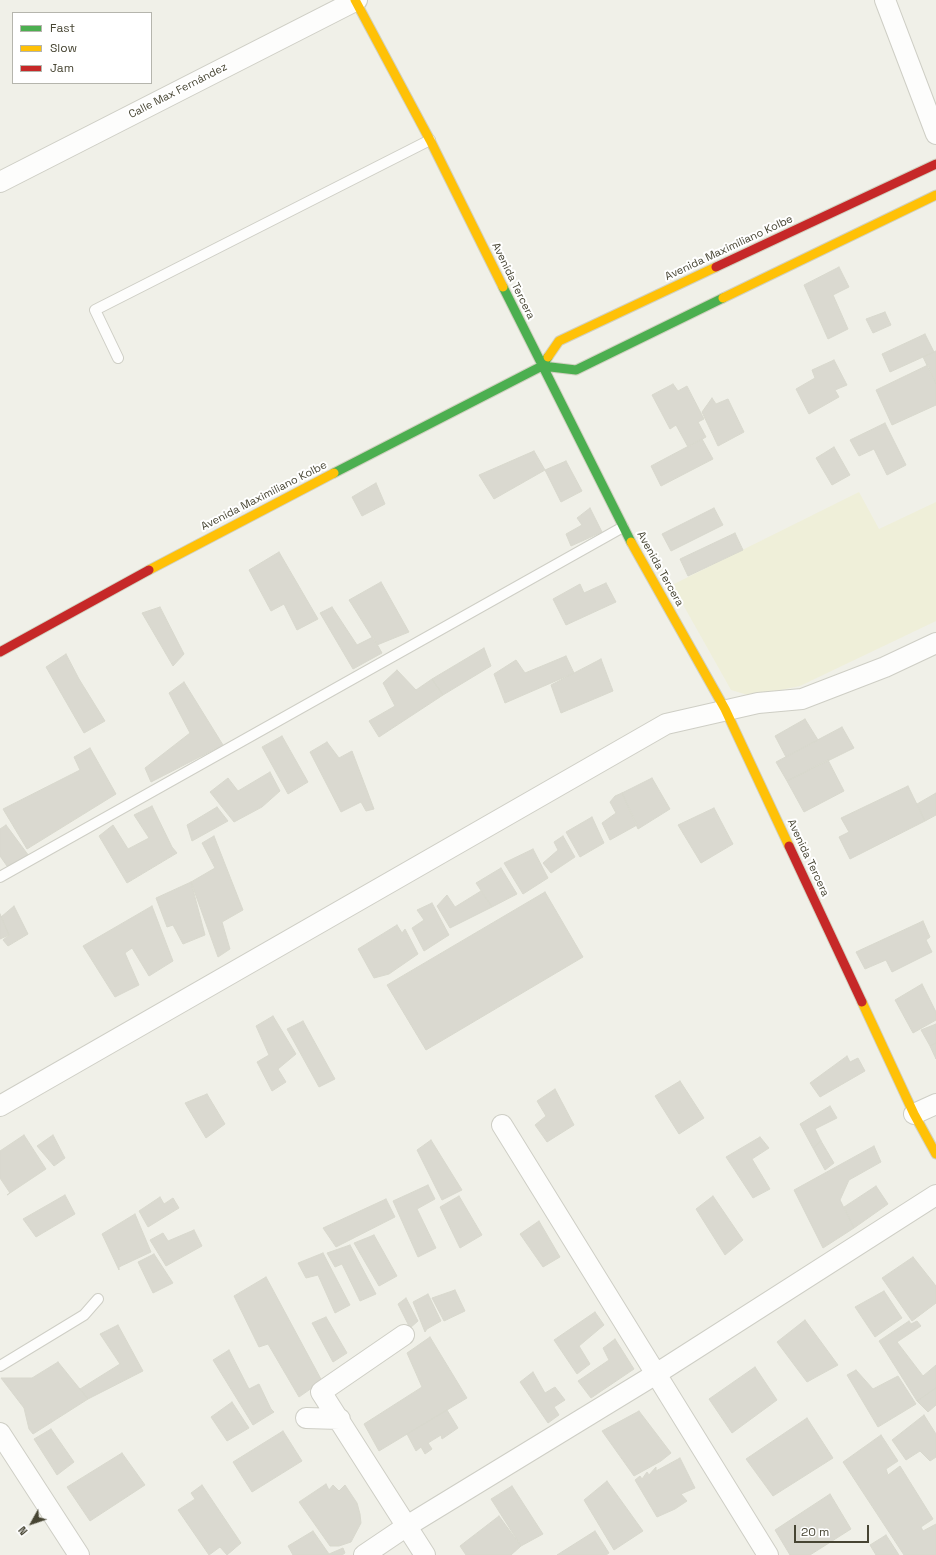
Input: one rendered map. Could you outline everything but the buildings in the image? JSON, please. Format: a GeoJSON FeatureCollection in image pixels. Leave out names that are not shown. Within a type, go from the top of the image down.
{"type":"FeatureCollection","features":[{"type":"Feature","properties":{"kind":"main road","name":"Avenida Tercera"},"geometry":{"type":"LineString","coordinates":[[356,0],[430,140],[623,527],[725,709],[914,1114],[936,1154]]}},
{"type":"Feature","properties":{"kind":"main road","name":"Avenida Maximiliano Kolbe"},"geometry":{"type":"LineString","coordinates":[[0,652],[190,548],[542,366],[559,341],[936,164]]}},
{"type":"Feature","properties":{"kind":"main road"},"geometry":{"type":"LineString","coordinates":[[542,366],[576,370],[936,195]]}},
{"type":"Feature","properties":{"kind":"street","name":"Calle Max Fernández"},"geometry":{"type":"LineString","coordinates":[[0,182],[356,0]]}},
{"type":"Feature","properties":{"kind":"street"},"geometry":{"type":"LineString","coordinates":[[885,0],[936,134]]}},
{"type":"Feature","properties":{"kind":"street"},"geometry":{"type":"LineString","coordinates":[[0,1106],[666,724],[725,709],[758,703],[802,699],[885,667],[936,643]]}},
{"type":"Feature","properties":{"kind":"street"},"geometry":{"type":"LineString","coordinates":[[914,1114],[936,1104]]}},
{"type":"Feature","properties":{"kind":"street"},"geometry":{"type":"LineString","coordinates":[[502,1126],[768,1555]]}},
{"type":"Feature","properties":{"kind":"street"},"geometry":{"type":"LineString","coordinates":[[364,1555],[407,1526],[656,1374],[936,1195]]}},
{"type":"Feature","properties":{"kind":"street"},"geometry":{"type":"LineString","coordinates":[[404,1335],[321,1392],[340,1419],[425,1555]]}},
{"type":"Feature","properties":{"kind":"street"},"geometry":{"type":"LineString","coordinates":[[306,1418],[340,1419]]}},
{"type":"Feature","properties":{"kind":"street"},"geometry":{"type":"LineString","coordinates":[[0,1433],[79,1555]]}},
{"type":"Feature","properties":{"kind":"lane"},"geometry":{"type":"LineString","coordinates":[[118,358],[95,310],[430,140]]}},
{"type":"Feature","properties":{"kind":"lane"},"geometry":{"type":"LineString","coordinates":[[0,877],[623,527]]}},
{"type":"Feature","properties":{"kind":"lane"},"geometry":{"type":"LineString","coordinates":[[0,1366],[84,1315],[98,1299]]}},
{"type":"Feature","properties":{"kind":"shaded area"},"geometry":{"type":"Polygon","coordinates":[[[859,492],[879,529],[936,502],[936,621],[800,686],[751,696],[731,690],[672,585],[859,492]]]}},
{"type":"Feature","properties":{"kind":"traffic: fast"},"geometry":{"type":"LineString","coordinates":[[503,287],[631,542]]}},
{"type":"Feature","properties":{"kind":"traffic: fast"},"geometry":{"type":"LineString","coordinates":[[542,366],[576,370],[723,298]]}},
{"type":"Feature","properties":{"kind":"traffic: fast"},"geometry":{"type":"LineString","coordinates":[[334,473],[542,366],[548,357]]}},
{"type":"Feature","properties":{"kind":"traffic: slow"},"geometry":{"type":"LineString","coordinates":[[355,0],[430,140],[503,287]]}},
{"type":"Feature","properties":{"kind":"traffic: slow"},"geometry":{"type":"LineString","coordinates":[[723,298],[936,195]]}},
{"type":"Feature","properties":{"kind":"traffic: slow"},"geometry":{"type":"LineString","coordinates":[[548,357],[559,341],[716,267]]}},
{"type":"Feature","properties":{"kind":"traffic: slow"},"geometry":{"type":"LineString","coordinates":[[149,570],[334,473]]}},
{"type":"Feature","properties":{"kind":"traffic: slow"},"geometry":{"type":"LineString","coordinates":[[631,542],[725,709],[789,846]]}},
{"type":"Feature","properties":{"kind":"traffic: slow"},"geometry":{"type":"LineString","coordinates":[[862,1002],[914,1114],[936,1154]]}},
{"type":"Feature","properties":{"kind":"traffic: jam"},"geometry":{"type":"LineString","coordinates":[[716,267],[936,164]]}},
{"type":"Feature","properties":{"kind":"traffic: jam"},"geometry":{"type":"LineString","coordinates":[[0,652],[149,570]]}},
{"type":"Feature","properties":{"kind":"traffic: jam"},"geometry":{"type":"LineString","coordinates":[[789,846],[862,1002]]}}]}
